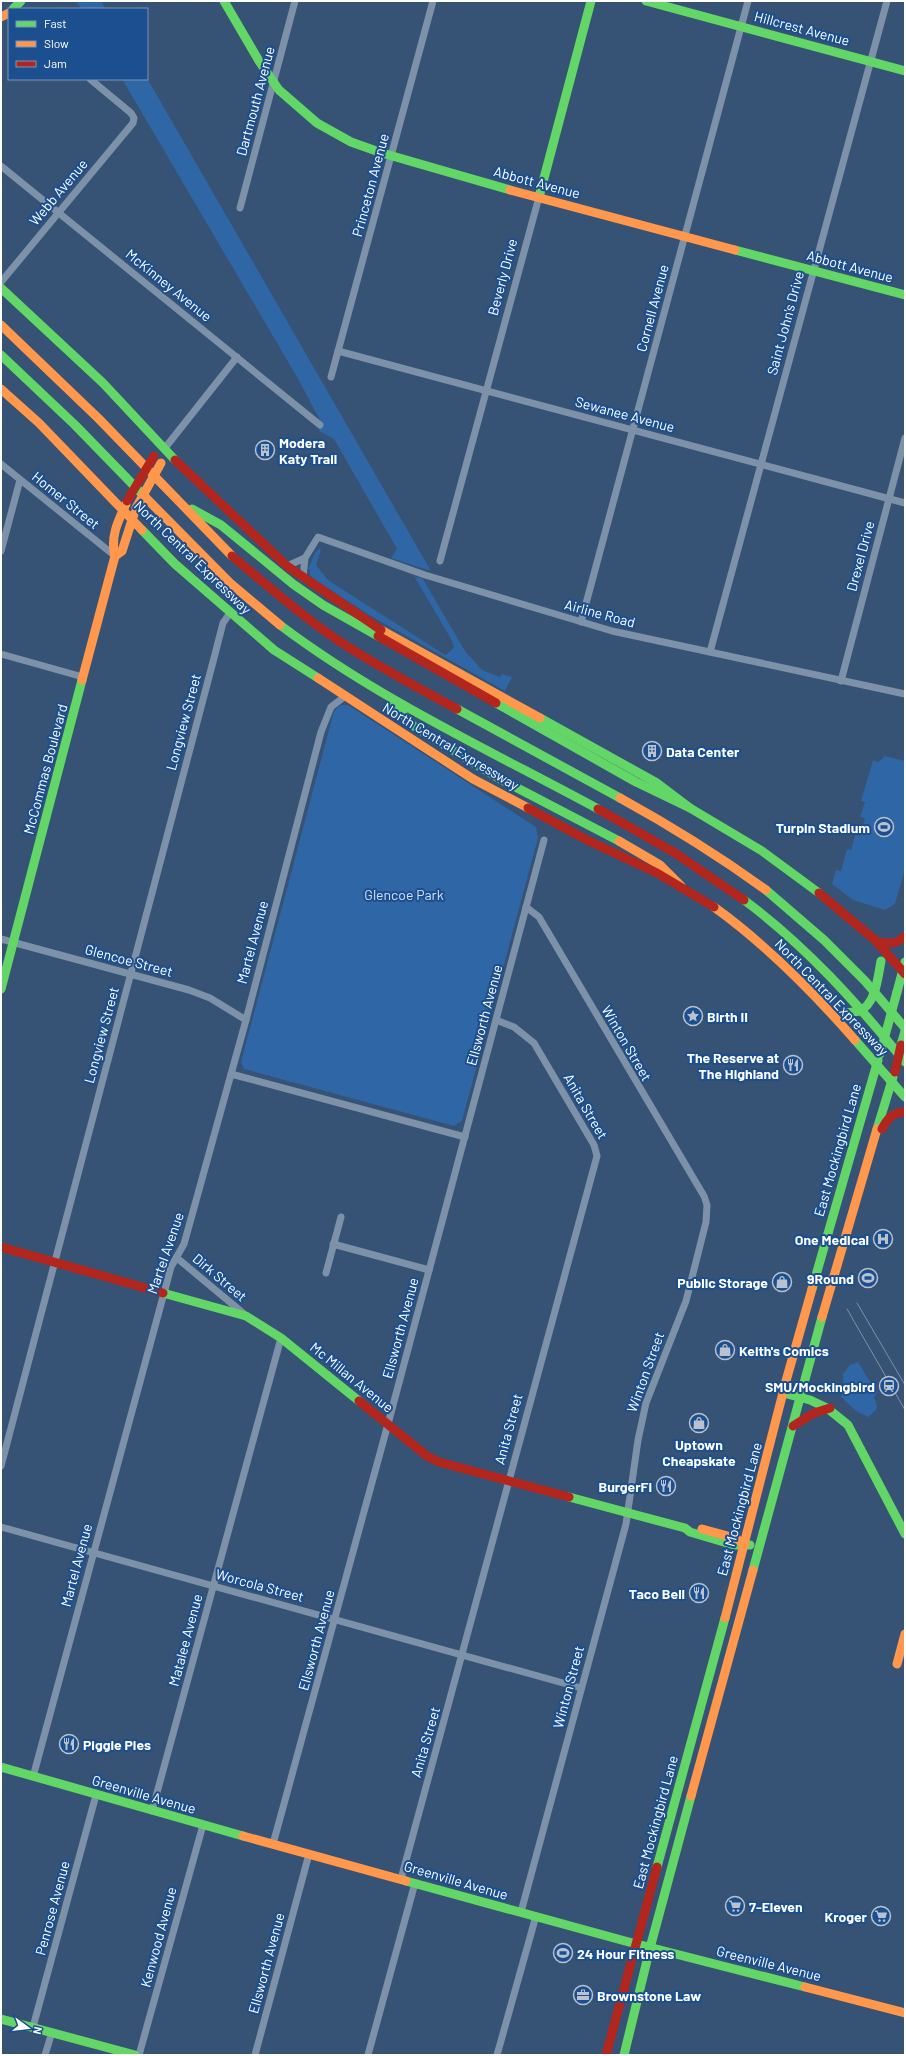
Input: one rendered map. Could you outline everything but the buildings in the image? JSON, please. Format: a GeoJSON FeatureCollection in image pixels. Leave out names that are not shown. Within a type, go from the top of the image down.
{"type":"FeatureCollection","features":[{"type":"Feature","properties":{"kind":"main road","name":"Abbott Avenue"},"geometry":{"type":"LineString","coordinates":[[224,1],[273,83],[302,112],[329,130],[356,144],[391,156],[539,197],[905,295]]}},
{"type":"Feature","properties":{"kind":"main road","name":"Beverly Drive"},"geometry":{"type":"LineString","coordinates":[[539,197],[591,1]]}},
{"type":"Feature","properties":{"kind":"main road","name":"Hillcrest Avenue"},"geometry":{"type":"LineString","coordinates":[[646,1],[905,71]]}},
{"type":"Feature","properties":{"kind":"main road"},"geometry":{"type":"LineString","coordinates":[[1,288],[103,383],[164,448],[287,566],[363,619],[412,648],[626,765],[657,783],[690,808]]}},
{"type":"Feature","properties":{"kind":"main road","name":"North Central Expressway"},"geometry":{"type":"LineString","coordinates":[[1,325],[83,403],[229,553],[261,582],[295,609],[342,643],[390,673],[666,823],[738,869],[782,903],[824,940],[865,981],[905,1029]]}},
{"type":"Feature","properties":{"kind":"main road","name":"North Central Expressway"},"geometry":{"type":"LineString","coordinates":[[1,355],[48,398],[198,553],[240,593],[285,629],[387,696],[653,839],[708,873],[788,935],[819,964],[848,994],[905,1062]]}},
{"type":"Feature","properties":{"kind":"main road","name":"North Central Expressway"},"geometry":{"type":"LineString","coordinates":[[1,389],[39,423],[175,564],[274,650],[472,779],[587,840],[681,886],[746,930],[798,978],[828,1009],[905,1097]]}},
{"type":"Feature","properties":{"kind":"main road","name":"McCommas Boulevard"},"geometry":{"type":"LineString","coordinates":[[1,989],[115,556],[112,546],[127,501],[154,456],[164,448]]}},
{"type":"Feature","properties":{"kind":"main road","name":"McCommas Boulevard"},"geometry":{"type":"LineString","coordinates":[[115,556],[122,551],[131,519],[161,463],[164,448]]}},
{"type":"Feature","properties":{"kind":"main road"},"geometry":{"type":"LineString","coordinates":[[178,501],[221,525],[293,584],[329,609],[629,778],[690,808],[762,851],[834,904],[875,940],[904,969]]}},
{"type":"Feature","properties":{"kind":"main road"},"geometry":{"type":"LineString","coordinates":[[387,696],[412,724],[500,779],[628,846],[660,865],[681,886]]}},
{"type":"Feature","properties":{"kind":"main road"},"geometry":{"type":"LineString","coordinates":[[875,940],[885,944],[891,944],[899,941],[905,936]]}},
{"type":"Feature","properties":{"kind":"main road"},"geometry":{"type":"LineString","coordinates":[[828,1009],[847,1013],[860,1010],[867,1004],[871,997],[881,961],[875,940]]}},
{"type":"Feature","properties":{"kind":"main road","name":"East Mockingbird Lane"},"geometry":{"type":"LineString","coordinates":[[606,2055],[745,1544],[802,1323],[904,969]]}},
{"type":"Feature","properties":{"kind":"main road","name":"East Mockingbird Lane"},"geometry":{"type":"LineString","coordinates":[[624,2055],[650,1948],[759,1548],[852,1214],[892,1081],[905,1029]]}},
{"type":"Feature","properties":{"kind":"main road"},"geometry":{"type":"LineString","coordinates":[[872,1149],[890,1116],[905,1112]]}},
{"type":"Feature","properties":{"kind":"main road"},"geometry":{"type":"LineString","coordinates":[[834,1210],[852,1214]]}},
{"type":"Feature","properties":{"kind":"main road","name":"Mc Millan Avenue"},"geometry":{"type":"LineString","coordinates":[[1,1247],[246,1316],[281,1338],[427,1456],[439,1462],[685,1528],[690,1532],[734,1545],[745,1544],[759,1548]]}},
{"type":"Feature","properties":{"kind":"main road"},"geometry":{"type":"LineString","coordinates":[[802,1323],[820,1328]]}},
{"type":"Feature","properties":{"kind":"main road"},"geometry":{"type":"LineString","coordinates":[[783,1393],[830,1408],[840,1415],[848,1424],[905,1534]]}},
{"type":"Feature","properties":{"kind":"main road"},"geometry":{"type":"LineString","coordinates":[[793,1426],[814,1413],[830,1408]]}},
{"type":"Feature","properties":{"kind":"main road"},"geometry":{"type":"LineString","coordinates":[[768,1457],[783,1461]]}},
{"type":"Feature","properties":{"kind":"main road"},"geometry":{"type":"LineString","coordinates":[[897,1664],[905,1634]]}},
{"type":"Feature","properties":{"kind":"main road"},"geometry":{"type":"LineString","coordinates":[[712,1664],[727,1667]]}},
{"type":"Feature","properties":{"kind":"main road"},"geometry":{"type":"LineString","coordinates":[[685,1762],[701,1765]]}},
{"type":"Feature","properties":{"kind":"main road","name":"Greenville Avenue"},"geometry":{"type":"LineString","coordinates":[[1,1767],[152,1811],[650,1948],[750,1972],[905,2013]]}},
{"type":"Feature","properties":{"kind":"main road"},"geometry":{"type":"LineString","coordinates":[[1,2019],[135,2055]]}},
{"type":"Feature","properties":{"kind":"street","name":"Dartmouth Avenue"},"geometry":{"type":"LineString","coordinates":[[240,208],[295,1]]}},
{"type":"Feature","properties":{"kind":"street","name":"Princeton Avenue"},"geometry":{"type":"LineString","coordinates":[[331,377],[433,1]]}},
{"type":"Feature","properties":{"kind":"street","name":"Cornell Avenue"},"geometry":{"type":"LineString","coordinates":[[581,622],[748,1]]}},
{"type":"Feature","properties":{"kind":"street","name":"Saint John's Drive"},"geometry":{"type":"LineString","coordinates":[[710,652],[887,1]]}},
{"type":"Feature","properties":{"kind":"street","name":"Webb Avenue"},"geometry":{"type":"LineString","coordinates":[[1,282],[133,122],[134,118],[132,113],[91,80]]}},
{"type":"Feature","properties":{"kind":"street","name":"McKinney Avenue"},"geometry":{"type":"LineString","coordinates":[[1,166],[320,425]]}},
{"type":"Feature","properties":{"kind":"street","name":"Beverly Drive"},"geometry":{"type":"LineString","coordinates":[[440,561],[539,197]]}},
{"type":"Feature","properties":{"kind":"street","name":"Sewanee Avenue"},"geometry":{"type":"LineString","coordinates":[[338,351],[905,503]]}},
{"type":"Feature","properties":{"kind":"street","name":"McCommas Boulevard"},"geometry":{"type":"LineString","coordinates":[[164,448],[237,357]]}},
{"type":"Feature","properties":{"kind":"street","name":"Drexel Drive"},"geometry":{"type":"LineString","coordinates":[[841,681],[905,438]]}},
{"type":"Feature","properties":{"kind":"street","name":"Homer Street"},"geometry":{"type":"LineString","coordinates":[[1,464],[115,556]]}},
{"type":"Feature","properties":{"kind":"street"},"geometry":{"type":"LineString","coordinates":[[1,551],[20,480]]}},
{"type":"Feature","properties":{"kind":"street","name":"Airline Road"},"geometry":{"type":"LineString","coordinates":[[303,578],[305,558],[318,537],[425,575],[612,631],[905,694]]}},
{"type":"Feature","properties":{"kind":"street"},"geometry":{"type":"LineString","coordinates":[[287,566],[305,558]]}},
{"type":"Feature","properties":{"kind":"street","name":"Longview Street"},"geometry":{"type":"LineString","coordinates":[[1,1466],[223,623],[230,613]]}},
{"type":"Feature","properties":{"kind":"street"},"geometry":{"type":"LineString","coordinates":[[1,654],[84,677]]}},
{"type":"Feature","properties":{"kind":"street","name":"Martel Avenue"},"geometry":{"type":"LineString","coordinates":[[32,1777],[92,1552],[171,1267],[184,1244],[246,1020],[320,732],[332,707],[344,697]]}},
{"type":"Feature","properties":{"kind":"street","name":"Ellsworth Avenue"},"geometry":{"type":"LineString","coordinates":[[273,1844],[388,1424],[544,840]]}},
{"type":"Feature","properties":{"kind":"street","name":"Winton Street"},"geometry":{"type":"LineString","coordinates":[[521,1912],[626,1524],[646,1403],[686,1301],[706,1222],[707,1205],[700,1190],[539,917],[526,907]]}},
{"type":"Feature","properties":{"kind":"street","name":"Glencoe Street"},"geometry":{"type":"LineString","coordinates":[[1,939],[201,994],[246,1020]]}},
{"type":"Feature","properties":{"kind":"street","name":"Anita Street"},"geometry":{"type":"LineString","coordinates":[[401,1879],[463,1655],[508,1481],[596,1156],[594,1145],[534,1043],[514,1027],[496,1020]]}},
{"type":"Feature","properties":{"kind":"street"},"geometry":{"type":"LineString","coordinates":[[231,1074],[465,1137]]}},
{"type":"Feature","properties":{"kind":"street"},"geometry":{"type":"LineString","coordinates":[[326,1273],[341,1217]]}},
{"type":"Feature","properties":{"kind":"street"},"geometry":{"type":"LineString","coordinates":[[333,1244],[429,1270]]}},
{"type":"Feature","properties":{"kind":"street","name":"Dirk Street"},"geometry":{"type":"LineString","coordinates":[[177,1258],[246,1316]]}},
{"type":"Feature","properties":{"kind":"street","name":"Matalee Avenue"},"geometry":{"type":"LineString","coordinates":[[152,1811],[281,1338]]}},
{"type":"Feature","properties":{"kind":"street","name":"Worcola Street"},"geometry":{"type":"LineString","coordinates":[[1,1527],[581,1688]]}},
{"type":"Feature","properties":{"kind":"street","name":"Penrose Avenue"},"geometry":{"type":"LineString","coordinates":[[33,2027],[96,1795]]}},
{"type":"Feature","properties":{"kind":"street","name":"Kenwood Avenue"},"geometry":{"type":"LineString","coordinates":[[139,2055],[203,1825]]}},
{"type":"Feature","properties":{"kind":"street","name":"Ellsworth Avenue"},"geometry":{"type":"LineString","coordinates":[[255,2055],[308,1854]]}},
{"type":"Feature","properties":{"kind":"street"},"geometry":{"type":"LineString","coordinates":[[368,2055],[415,1883]]}},
{"type":"Feature","properties":{"kind":"street"},"geometry":{"type":"LineString","coordinates":[[497,2055],[536,1916]]}},
{"type":"Feature","properties":{"kind":"street"},"geometry":{"type":"LineString","coordinates":[[45,2055],[52,2032]]}},
{"type":"Feature","properties":{"kind":"green space"},"geometry":{"type":"Polygon","coordinates":[[[76,1],[101,1],[104,8],[80,8],[76,1]]]}},
{"type":"Feature","properties":{"kind":"green space"},"geometry":{"type":"Polygon","coordinates":[[[123,80],[148,80],[431,571],[391,558],[397,549],[334,439],[319,431],[320,420],[297,377],[123,80]]]}},
{"type":"Feature","properties":{"kind":"green space"},"geometry":{"type":"Polygon","coordinates":[[[319,549],[321,550],[316,565],[328,580],[445,655],[454,647],[451,639],[414,576],[423,579],[465,651],[482,670],[500,677],[502,674],[512,677],[505,691],[369,615],[314,579],[310,575],[310,570],[308,569],[315,553],[319,549]]]}},
{"type":"Feature","properties":{"kind":"green space","name":"Glencoe Park"},"geometry":{"type":"Polygon","coordinates":[[[341,705],[348,705],[536,827],[538,838],[462,1121],[454,1126],[244,1069],[241,1062],[334,711],[341,705]]]}},
{"type":"Feature","properties":{"kind":"green space","name":"Turpin Stadium"},"geometry":{"type":"Polygon","coordinates":[[[885,756],[905,761],[905,869],[895,904],[885,910],[853,900],[832,884],[836,870],[841,871],[847,849],[851,850],[855,835],[860,836],[865,818],[860,817],[865,802],[861,801],[873,760],[878,762],[885,756]]]}},
{"type":"Feature","properties":{"kind":"green space"},"geometry":{"type":"Polygon","coordinates":[[[858,1362],[877,1393],[874,1397],[877,1406],[876,1410],[868,1417],[856,1411],[841,1397],[844,1388],[843,1374],[850,1365],[858,1362]]]}},
{"type":"Feature","properties":{"kind":"tram line"},"geometry":{"type":"LineString","coordinates":[[857,1303],[905,1385]]}},
{"type":"Feature","properties":{"kind":"tram line"},"geometry":{"type":"LineString","coordinates":[[847,1309],[905,1410]]}},
{"type":"Feature","properties":{"kind":"traffic: fast"},"geometry":{"type":"LineString","coordinates":[[14,8],[21,1]]}},
{"type":"Feature","properties":{"kind":"traffic: fast"},"geometry":{"type":"LineString","coordinates":[[224,1],[259,61],[279,90],[317,123],[351,142],[382,153],[510,190]]}},
{"type":"Feature","properties":{"kind":"traffic: fast"},"geometry":{"type":"LineString","coordinates":[[539,197],[591,1]]}},
{"type":"Feature","properties":{"kind":"traffic: fast"},"geometry":{"type":"LineString","coordinates":[[646,1],[905,71]]}},
{"type":"Feature","properties":{"kind":"traffic: fast"},"geometry":{"type":"LineString","coordinates":[[735,250],[905,295]]}},
{"type":"Feature","properties":{"kind":"traffic: fast"},"geometry":{"type":"LineString","coordinates":[[1,288],[103,383],[175,460]]}},
{"type":"Feature","properties":{"kind":"traffic: fast"},"geometry":{"type":"LineString","coordinates":[[1,355],[75,425],[146,498]]}},
{"type":"Feature","properties":{"kind":"traffic: fast"},"geometry":{"type":"LineString","coordinates":[[192,509],[221,525],[293,584],[323,605],[378,636]]}},
{"type":"Feature","properties":{"kind":"traffic: fast"},"geometry":{"type":"LineString","coordinates":[[142,530],[175,564],[274,650],[318,678]]}},
{"type":"Feature","properties":{"kind":"traffic: fast"},"geometry":{"type":"LineString","coordinates":[[280,625],[317,652],[395,700],[476,745],[598,809]]}},
{"type":"Feature","properties":{"kind":"traffic: fast"},"geometry":{"type":"LineString","coordinates":[[1,989],[82,680]]}},
{"type":"Feature","properties":{"kind":"traffic: fast"},"geometry":{"type":"LineString","coordinates":[[392,702],[412,725],[500,779],[619,841]]}},
{"type":"Feature","properties":{"kind":"traffic: fast"},"geometry":{"type":"LineString","coordinates":[[496,703],[636,782],[690,808]]}},
{"type":"Feature","properties":{"kind":"traffic: fast"},"geometry":{"type":"LineString","coordinates":[[457,709],[620,798]]}},
{"type":"Feature","properties":{"kind":"traffic: fast"},"geometry":{"type":"LineString","coordinates":[[540,718],[657,783],[690,808],[762,851],[819,893]]}},
{"type":"Feature","properties":{"kind":"traffic: fast"},"geometry":{"type":"LineString","coordinates":[[766,890],[824,940],[865,981],[905,1028]]}},
{"type":"Feature","properties":{"kind":"traffic: fast"},"geometry":{"type":"LineString","coordinates":[[744,900],[788,936],[829,976],[868,1018],[905,1062]]}},
{"type":"Feature","properties":{"kind":"traffic: fast"},"geometry":{"type":"LineString","coordinates":[[847,1013],[859,1011],[865,1008],[869,1003],[873,996],[881,961]]}},
{"type":"Feature","properties":{"kind":"traffic: fast"},"geometry":{"type":"LineString","coordinates":[[897,992],[905,962]]}},
{"type":"Feature","properties":{"kind":"traffic: fast"},"geometry":{"type":"LineString","coordinates":[[880,1054],[897,992]]}},
{"type":"Feature","properties":{"kind":"traffic: fast"},"geometry":{"type":"LineString","coordinates":[[901,1045],[905,1031]]}},
{"type":"Feature","properties":{"kind":"traffic: fast"},"geometry":{"type":"LineString","coordinates":[[855,1040],[905,1097]]}},
{"type":"Feature","properties":{"kind":"traffic: fast"},"geometry":{"type":"LineString","coordinates":[[812,1289],[878,1060]]}},
{"type":"Feature","properties":{"kind":"traffic: fast"},"geometry":{"type":"LineString","coordinates":[[877,1129],[893,1077]]}},
{"type":"Feature","properties":{"kind":"traffic: fast"},"geometry":{"type":"LineString","coordinates":[[163,1293],[246,1316],[281,1338],[359,1401]]}},
{"type":"Feature","properties":{"kind":"traffic: fast"},"geometry":{"type":"LineString","coordinates":[[753,1570],[822,1317]]}},
{"type":"Feature","properties":{"kind":"traffic: fast"},"geometry":{"type":"LineString","coordinates":[[783,1393],[810,1400],[827,1408],[848,1425],[905,1534]]}},
{"type":"Feature","properties":{"kind":"traffic: fast"},"geometry":{"type":"LineString","coordinates":[[569,1497],[685,1528],[690,1532],[734,1545],[750,1545]]}},
{"type":"Feature","properties":{"kind":"traffic: fast"},"geometry":{"type":"LineString","coordinates":[[657,1867],[725,1618]]}},
{"type":"Feature","properties":{"kind":"traffic: fast"},"geometry":{"type":"LineString","coordinates":[[1,1767],[243,1836]]}},
{"type":"Feature","properties":{"kind":"traffic: fast"},"geometry":{"type":"LineString","coordinates":[[624,2055],[650,1948],[691,1796]]}},
{"type":"Feature","properties":{"kind":"traffic: fast"},"geometry":{"type":"LineString","coordinates":[[406,1881],[625,1941],[805,1987]]}},
{"type":"Feature","properties":{"kind":"traffic: fast"},"geometry":{"type":"LineString","coordinates":[[1,2019],[135,2055]]}},
{"type":"Feature","properties":{"kind":"traffic: slow"},"geometry":{"type":"LineString","coordinates":[[1,17],[8,14]]}},
{"type":"Feature","properties":{"kind":"traffic: slow"},"geometry":{"type":"LineString","coordinates":[[510,190],[735,250]]}},
{"type":"Feature","properties":{"kind":"traffic: slow"},"geometry":{"type":"LineString","coordinates":[[1,325],[98,418],[232,556]]}},
{"type":"Feature","properties":{"kind":"traffic: slow"},"geometry":{"type":"LineString","coordinates":[[1,389],[39,423],[142,530]]}},
{"type":"Feature","properties":{"kind":"traffic: slow"},"geometry":{"type":"LineString","coordinates":[[136,508],[161,463]]}},
{"type":"Feature","properties":{"kind":"traffic: slow"},"geometry":{"type":"LineString","coordinates":[[146,498],[230,583],[280,625]]}},
{"type":"Feature","properties":{"kind":"traffic: slow"},"geometry":{"type":"LineString","coordinates":[[82,680],[115,556],[113,542],[114,536],[126,504]]}},
{"type":"Feature","properties":{"kind":"traffic: slow"},"geometry":{"type":"LineString","coordinates":[[115,556],[122,551],[134,514]]}},
{"type":"Feature","properties":{"kind":"traffic: slow"},"geometry":{"type":"LineString","coordinates":[[381,630],[540,718]]}},
{"type":"Feature","properties":{"kind":"traffic: slow"},"geometry":{"type":"LineString","coordinates":[[318,678],[473,779],[528,808]]}},
{"type":"Feature","properties":{"kind":"traffic: slow"},"geometry":{"type":"LineString","coordinates":[[620,798],[658,819],[731,865],[766,890]]}},
{"type":"Feature","properties":{"kind":"traffic: slow"},"geometry":{"type":"LineString","coordinates":[[619,841],[660,865],[681,886]]}},
{"type":"Feature","properties":{"kind":"traffic: slow"},"geometry":{"type":"LineString","coordinates":[[714,907],[752,937],[788,969],[855,1040]]}},
{"type":"Feature","properties":{"kind":"traffic: slow"},"geometry":{"type":"LineString","coordinates":[[822,1317],[877,1129]]}},
{"type":"Feature","properties":{"kind":"traffic: slow"},"geometry":{"type":"LineString","coordinates":[[725,1618],[786,1381],[812,1289]]}},
{"type":"Feature","properties":{"kind":"traffic: slow"},"geometry":{"type":"LineString","coordinates":[[702,1529],[735,1538],[745,1544]]}},
{"type":"Feature","properties":{"kind":"traffic: slow"},"geometry":{"type":"LineString","coordinates":[[691,1796],[753,1570]]}},
{"type":"Feature","properties":{"kind":"traffic: slow"},"geometry":{"type":"LineString","coordinates":[[897,1664],[905,1634]]}},
{"type":"Feature","properties":{"kind":"traffic: slow"},"geometry":{"type":"LineString","coordinates":[[243,1836],[406,1881]]}},
{"type":"Feature","properties":{"kind":"traffic: slow"},"geometry":{"type":"LineString","coordinates":[[805,1987],[905,2013]]}},
{"type":"Feature","properties":{"kind":"traffic: jam"},"geometry":{"type":"LineString","coordinates":[[127,501],[154,456]]}},
{"type":"Feature","properties":{"kind":"traffic: jam"},"geometry":{"type":"LineString","coordinates":[[175,460],[287,566],[381,630]]}},
{"type":"Feature","properties":{"kind":"traffic: jam"},"geometry":{"type":"LineString","coordinates":[[232,556],[272,590],[342,643],[384,669],[457,709]]}},
{"type":"Feature","properties":{"kind":"traffic: jam"},"geometry":{"type":"LineString","coordinates":[[378,636],[496,703]]}},
{"type":"Feature","properties":{"kind":"traffic: jam"},"geometry":{"type":"LineString","coordinates":[[528,808],[587,840],[657,873],[714,907]]}},
{"type":"Feature","properties":{"kind":"traffic: jam"},"geometry":{"type":"LineString","coordinates":[[598,809],[675,853],[744,900]]}},
{"type":"Feature","properties":{"kind":"traffic: jam"},"geometry":{"type":"LineString","coordinates":[[819,893],[875,940],[905,974]]}},
{"type":"Feature","properties":{"kind":"traffic: jam"},"geometry":{"type":"LineString","coordinates":[[876,941],[892,943],[899,941],[905,936]]}},
{"type":"Feature","properties":{"kind":"traffic: jam"},"geometry":{"type":"LineString","coordinates":[[895,1072],[901,1045]]}},
{"type":"Feature","properties":{"kind":"traffic: jam"},"geometry":{"type":"LineString","coordinates":[[882,1129],[891,1117],[897,1113],[905,1112]]}},
{"type":"Feature","properties":{"kind":"traffic: jam"},"geometry":{"type":"LineString","coordinates":[[1,1247],[163,1293]]}},
{"type":"Feature","properties":{"kind":"traffic: jam"},"geometry":{"type":"LineString","coordinates":[[359,1401],[427,1456],[439,1462],[569,1497]]}},
{"type":"Feature","properties":{"kind":"traffic: jam"},"geometry":{"type":"LineString","coordinates":[[793,1426],[814,1413],[830,1408]]}},
{"type":"Feature","properties":{"kind":"traffic: jam"},"geometry":{"type":"LineString","coordinates":[[606,2055],[657,1867]]}},
{"type":"Feature","properties":{"kind":"place","name":"Modera Katy Trail"},"geometry":{"type":"Point","coordinates":[265,450]}},
{"type":"Feature","properties":{"kind":"place","name":"Data Center"},"geometry":{"type":"Point","coordinates":[652,751]}},
{"type":"Feature","properties":{"kind":"place","name":"Turpin Stadium"},"geometry":{"type":"Point","coordinates":[884,827]}},
{"type":"Feature","properties":{"kind":"place","name":"Birth II"},"geometry":{"type":"Point","coordinates":[693,1016]}},
{"type":"Feature","properties":{"kind":"place","name":"The Reserve at The Highland"},"geometry":{"type":"Point","coordinates":[793,1065]}},
{"type":"Feature","properties":{"kind":"place","name":"One Medical"},"geometry":{"type":"Point","coordinates":[883,1239]}},
{"type":"Feature","properties":{"kind":"place","name":"9Round"},"geometry":{"type":"Point","coordinates":[868,1278]}},
{"type":"Feature","properties":{"kind":"place","name":"Public Storage"},"geometry":{"type":"Point","coordinates":[782,1282]}},
{"type":"Feature","properties":{"kind":"place","name":"Keith's Comics"},"geometry":{"type":"Point","coordinates":[725,1350]}},
{"type":"Feature","properties":{"kind":"place","name":"SMU/Mockingbird"},"geometry":{"type":"Point","coordinates":[889,1386]}},
{"type":"Feature","properties":{"kind":"place","name":"Uptown Cheapskate"},"geometry":{"type":"Point","coordinates":[699,1423]}},
{"type":"Feature","properties":{"kind":"place","name":"BurgerFi"},"geometry":{"type":"Point","coordinates":[666,1486]}},
{"type":"Feature","properties":{"kind":"place","name":"Taco Bell"},"geometry":{"type":"Point","coordinates":[699,1593]}},
{"type":"Feature","properties":{"kind":"place","name":"Piggie Pies"},"geometry":{"type":"Point","coordinates":[69,1744]}},
{"type":"Feature","properties":{"kind":"place","name":"7-Eleven"},"geometry":{"type":"Point","coordinates":[735,1906]}},
{"type":"Feature","properties":{"kind":"place","name":"Kroger"},"geometry":{"type":"Point","coordinates":[881,1916]}},
{"type":"Feature","properties":{"kind":"place","name":"24 Hour Fitness"},"geometry":{"type":"Point","coordinates":[563,1953]}},
{"type":"Feature","properties":{"kind":"place","name":"Brownstone Law"},"geometry":{"type":"Point","coordinates":[583,1995]}}]}
